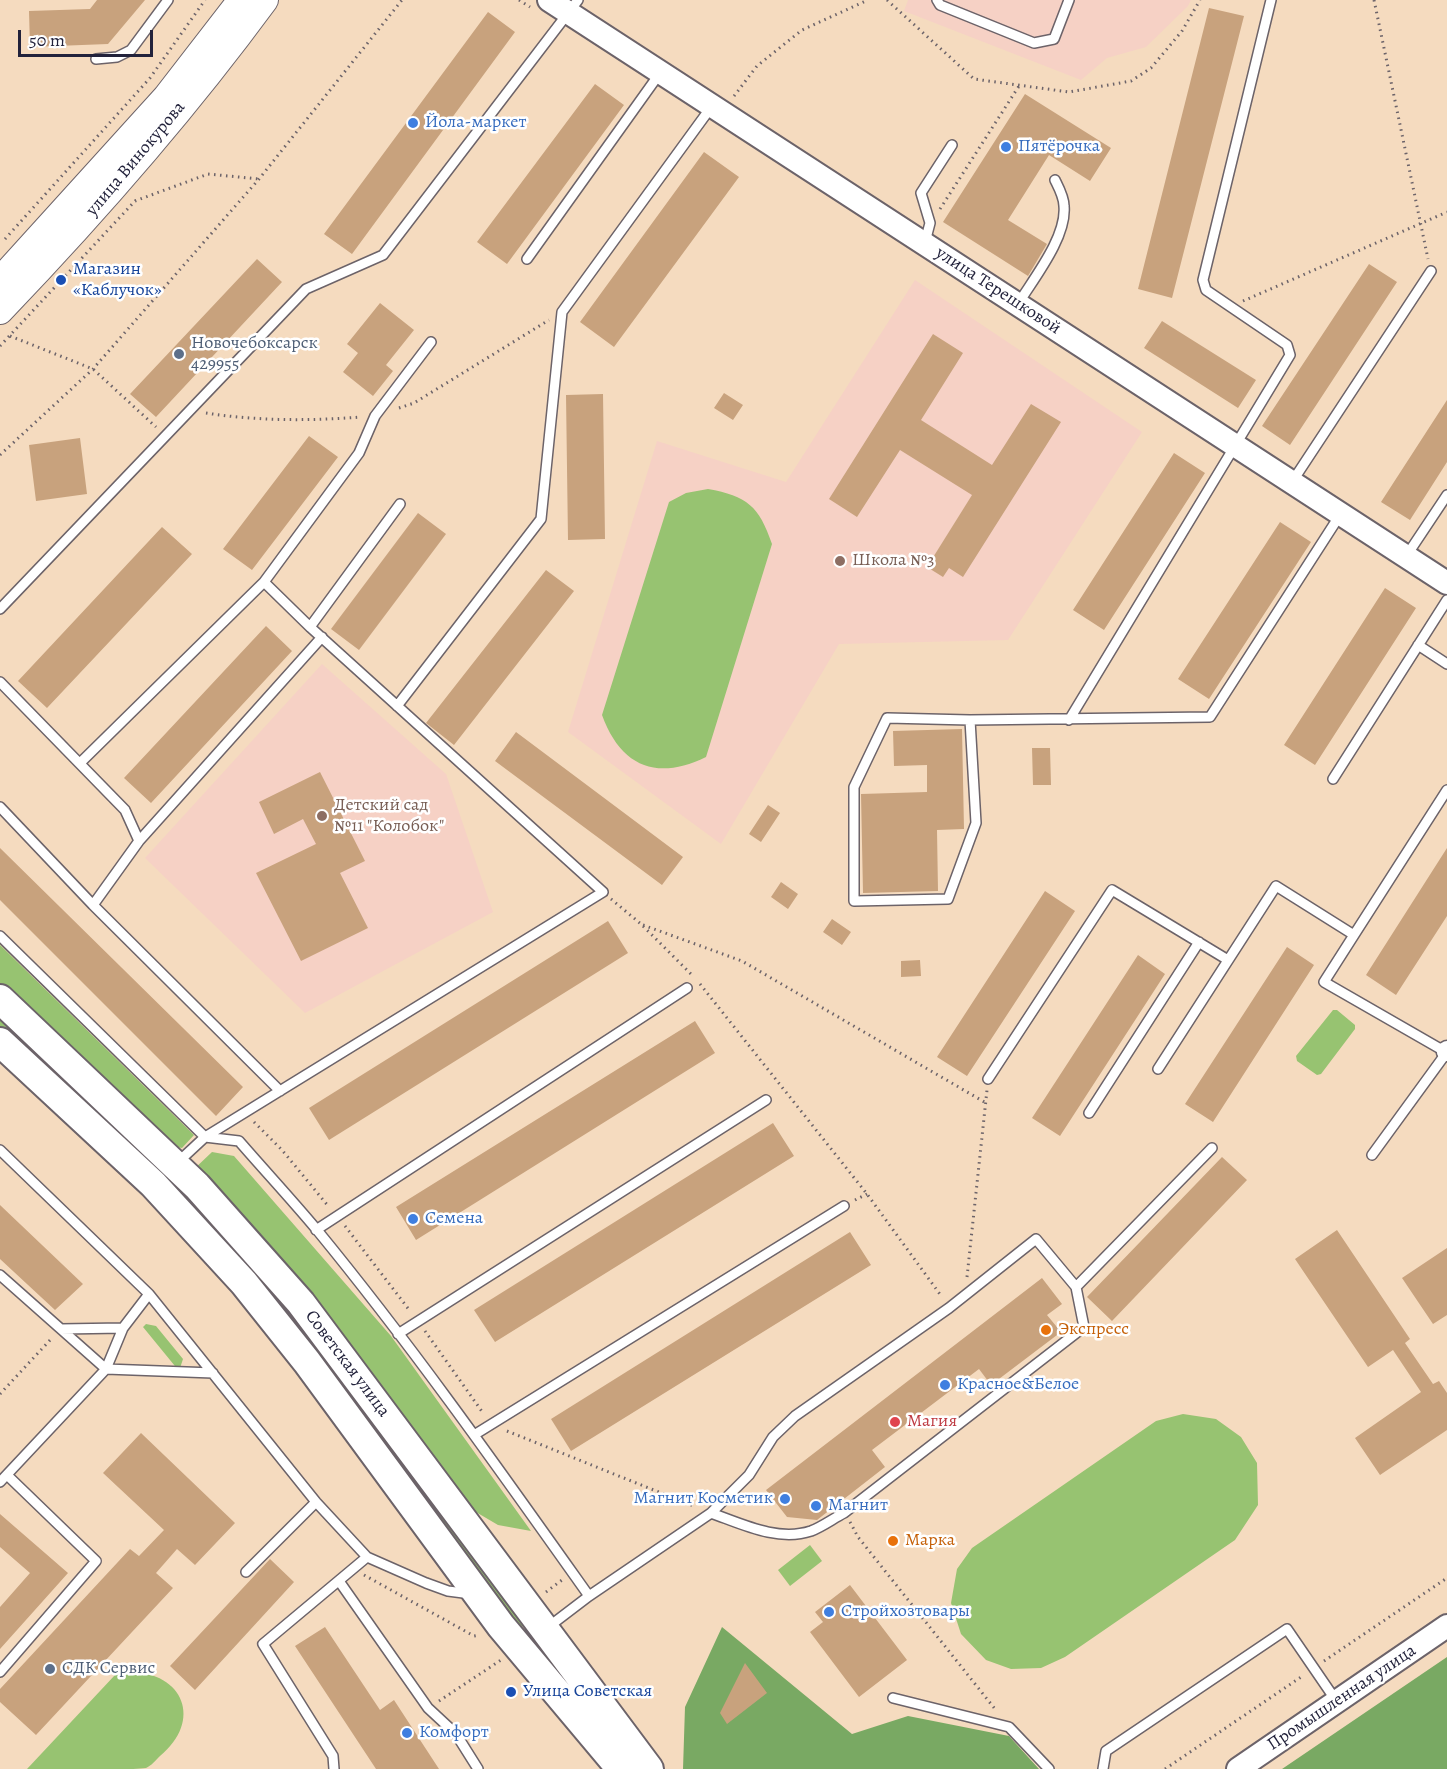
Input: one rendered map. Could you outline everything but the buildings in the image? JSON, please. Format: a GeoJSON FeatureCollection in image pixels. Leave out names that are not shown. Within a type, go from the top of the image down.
{"type":"FeatureCollection","features":[{"type":"Feature","properties":{"kind":"main road","name":"улица Винокурова"},"geometry":{"type":"LineString","coordinates":[[0,280],[166,97],[242,0]]}},
{"type":"Feature","properties":{"kind":"main road","name":"улица Винокурова"},"geometry":{"type":"LineString","coordinates":[[0,311],[43,267],[145,150],[234,42],[265,0]]}},
{"type":"Feature","properties":{"kind":"main road","name":"Советская улица"},"geometry":{"type":"LineString","coordinates":[[0,999],[175,1164],[234,1226],[301,1303],[649,1769]]}},
{"type":"Feature","properties":{"kind":"main road","name":"Советская улица"},"geometry":{"type":"LineString","coordinates":[[0,1042],[153,1184],[244,1283],[307,1362],[479,1596],[621,1769]]}},
{"type":"Feature","properties":{"kind":"street","name":"улица Терешковой"},"geometry":{"type":"LineString","coordinates":[[549,0],[573,6],[660,72],[717,109],[927,233],[1018,304],[1447,583]]}},
{"type":"Feature","properties":{"kind":"street","name":"Промышленная улица"},"geometry":{"type":"LineString","coordinates":[[1238,1769],[1447,1626]]}},
{"type":"Feature","properties":{"kind":"lane"},"geometry":{"type":"LineString","coordinates":[[96,59],[117,57],[131,50],[168,0]]}},
{"type":"Feature","properties":{"kind":"lane"},"geometry":{"type":"LineString","coordinates":[[937,0],[940,5],[1034,43],[1054,39],[1069,0]]}},
{"type":"Feature","properties":{"kind":"lane"},"geometry":{"type":"LineString","coordinates":[[1069,720],[1290,355],[1287,345],[1206,290],[1203,280],[1271,0]]}},
{"type":"Feature","properties":{"kind":"lane"},"geometry":{"type":"LineString","coordinates":[[0,609],[306,289],[383,255],[573,6]]}},
{"type":"Feature","properties":{"kind":"lane"},"geometry":{"type":"LineString","coordinates":[[527,259],[660,72]]}},
{"type":"Feature","properties":{"kind":"lane"},"geometry":{"type":"LineString","coordinates":[[397,706],[542,519],[562,312],[717,109]]}},
{"type":"Feature","properties":{"kind":"lane"},"geometry":{"type":"LineString","coordinates":[[927,233],[921,193],[952,145]]}},
{"type":"Feature","properties":{"kind":"lane"},"geometry":{"type":"LineString","coordinates":[[1018,304],[1059,237],[1064,220],[1064,206],[1062,193],[1055,180]]}},
{"type":"Feature","properties":{"kind":"lane"},"geometry":{"type":"LineString","coordinates":[[1292,482],[1431,271]]}},
{"type":"Feature","properties":{"kind":"lane"},"geometry":{"type":"LineString","coordinates":[[80,763],[264,582],[359,453],[375,416],[431,342]]}},
{"type":"Feature","properties":{"kind":"lane"},"geometry":{"type":"LineString","coordinates":[[1407,556],[1447,495]]}},
{"type":"Feature","properties":{"kind":"lane"},"geometry":{"type":"LineString","coordinates":[[310,627],[400,504]]}},
{"type":"Feature","properties":{"kind":"lane"},"geometry":{"type":"LineString","coordinates":[[970,720],[976,823],[948,899],[854,901],[854,787],[887,718],[1069,720],[1210,717],[1341,514]]}},
{"type":"Feature","properties":{"kind":"lane"},"geometry":{"type":"LineString","coordinates":[[175,1164],[205,1137],[603,892],[322,638],[264,582]]}},
{"type":"Feature","properties":{"kind":"lane"},"geometry":{"type":"LineString","coordinates":[[1333,779],[1447,600]]}},
{"type":"Feature","properties":{"kind":"lane"},"geometry":{"type":"LineString","coordinates":[[93,905],[139,841],[322,638]]}},
{"type":"Feature","properties":{"kind":"lane"},"geometry":{"type":"LineString","coordinates":[[1418,645],[1447,663]]}},
{"type":"Feature","properties":{"kind":"lane"},"geometry":{"type":"LineString","coordinates":[[0,682],[125,810],[139,841]]}},
{"type":"Feature","properties":{"kind":"lane"},"geometry":{"type":"LineString","coordinates":[[1372,1155],[1447,1051],[1324,982],[1447,790]]}},
{"type":"Feature","properties":{"kind":"lane"},"geometry":{"type":"LineString","coordinates":[[0,807],[93,905],[280,1091]]}},
{"type":"Feature","properties":{"kind":"lane"},"geometry":{"type":"LineString","coordinates":[[1158,1069],[1276,886],[1354,935]]}},
{"type":"Feature","properties":{"kind":"lane"},"geometry":{"type":"LineString","coordinates":[[988,1079],[1112,890],[1228,960]]}},
{"type":"Feature","properties":{"kind":"lane"},"geometry":{"type":"LineString","coordinates":[[0,936],[205,1137],[238,1141],[316,1230],[398,1334],[474,1435],[589,1596]]}},
{"type":"Feature","properties":{"kind":"lane"},"geometry":{"type":"LineString","coordinates":[[1089,1113],[1199,942]]}},
{"type":"Feature","properties":{"kind":"lane"},"geometry":{"type":"LineString","coordinates":[[316,1230],[687,988]]}},
{"type":"Feature","properties":{"kind":"lane"},"geometry":{"type":"LineString","coordinates":[[398,1334],[766,1100]]}},
{"type":"Feature","properties":{"kind":"lane"},"geometry":{"type":"LineString","coordinates":[[1076,1287],[1212,1148]]}},
{"type":"Feature","properties":{"kind":"lane"},"geometry":{"type":"LineString","coordinates":[[0,1150],[149,1294],[316,1502],[367,1557],[448,1591],[479,1596]]}},
{"type":"Feature","properties":{"kind":"lane"},"geometry":{"type":"LineString","coordinates":[[474,1435],[844,1206]]}},
{"type":"Feature","properties":{"kind":"lane"},"geometry":{"type":"LineString","coordinates":[[545,1630],[589,1596],[711,1513],[749,1475],[773,1437],[795,1416],[949,1308],[1036,1239],[1076,1287],[1084,1327],[844,1513],[811,1531],[790,1533],[765,1532],[711,1513]]}},
{"type":"Feature","properties":{"kind":"lane"},"geometry":{"type":"LineString","coordinates":[[0,1275],[106,1369],[213,1373]]}},
{"type":"Feature","properties":{"kind":"lane"},"geometry":{"type":"LineString","coordinates":[[0,1672],[96,1561],[3,1479],[106,1369],[123,1328],[149,1294]]}},
{"type":"Feature","properties":{"kind":"lane"},"geometry":{"type":"LineString","coordinates":[[61,1329],[123,1328]]}},
{"type":"Feature","properties":{"kind":"lane"},"geometry":{"type":"LineString","coordinates":[[246,1572],[316,1502]]}},
{"type":"Feature","properties":{"kind":"lane"},"geometry":{"type":"LineString","coordinates":[[334,1769],[333,1756],[263,1644],[367,1557]]}},
{"type":"Feature","properties":{"kind":"lane"},"geometry":{"type":"LineString","coordinates":[[426,1583],[443,1583],[451,1578],[453,1560]]}},
{"type":"Feature","properties":{"kind":"lane"},"geometry":{"type":"LineString","coordinates":[[339,1581],[428,1708],[456,1734],[478,1769]]}},
{"type":"Feature","properties":{"kind":"lane"},"geometry":{"type":"LineString","coordinates":[[1103,1769],[1106,1751],[1287,1629],[1337,1701]]}},
{"type":"Feature","properties":{"kind":"lane"},"geometry":{"type":"LineString","coordinates":[[892,1698],[1009,1727],[1049,1769]]}},
{"type":"Feature","properties":{"kind":"path"},"geometry":{"type":"LineString","coordinates":[[0,245],[150,78],[205,0]]}},
{"type":"Feature","properties":{"kind":"path"},"geometry":{"type":"LineString","coordinates":[[0,455],[93,369],[259,179],[402,0]]}},
{"type":"Feature","properties":{"kind":"path"},"geometry":{"type":"LineString","coordinates":[[717,109],[757,66],[802,30],[868,0]]}},
{"type":"Feature","properties":{"kind":"path"},"geometry":{"type":"LineString","coordinates":[[887,0],[974,79],[1069,92],[1131,81],[1151,68],[1182,32],[1200,0]]}},
{"type":"Feature","properties":{"kind":"path"},"geometry":{"type":"LineString","coordinates":[[1374,0],[1431,271]]}},
{"type":"Feature","properties":{"kind":"path"},"geometry":{"type":"LineString","coordinates":[[927,233],[1020,85]]}},
{"type":"Feature","properties":{"kind":"path"},"geometry":{"type":"LineString","coordinates":[[0,346],[135,201],[208,174],[259,179]]}},
{"type":"Feature","properties":{"kind":"path"},"geometry":{"type":"LineString","coordinates":[[1230,306],[1447,212]]}},
{"type":"Feature","properties":{"kind":"path"},"geometry":{"type":"LineString","coordinates":[[10,336],[93,369],[165,436]]}},
{"type":"Feature","properties":{"kind":"path"},"geometry":{"type":"LineString","coordinates":[[603,892],[641,924],[704,989],[867,1194],[949,1308]]}},
{"type":"Feature","properties":{"kind":"path"},"geometry":{"type":"LineString","coordinates":[[641,924],[742,961],[986,1103],[964,1296]]}},
{"type":"Feature","properties":{"kind":"path"},"geometry":{"type":"LineString","coordinates":[[245,1113],[282,1150],[337,1216],[418,1321],[491,1425],[711,1513]]}},
{"type":"Feature","properties":{"kind":"path"},"geometry":{"type":"LineString","coordinates":[[0,1394],[61,1329]]}},
{"type":"Feature","properties":{"kind":"path"},"geometry":{"type":"LineString","coordinates":[[844,1513],[858,1537],[1009,1727]]}},
{"type":"Feature","properties":{"kind":"path"},"geometry":{"type":"LineString","coordinates":[[542,1595],[572,1572]]}},
{"type":"Feature","properties":{"kind":"path"},"geometry":{"type":"LineString","coordinates":[[339,1581],[364,1575],[474,1636],[488,1635]]}},
{"type":"Feature","properties":{"kind":"path"},"geometry":{"type":"LineString","coordinates":[[428,1708],[508,1655]]}},
{"type":"Feature","properties":{"kind":"shaded area"},"geometry":{"type":"Polygon","coordinates":[[[908,0],[1191,0],[1188,6],[1146,47],[1107,58],[1081,80],[904,11],[908,0]]]}},
{"type":"Feature","properties":{"kind":"shaded area","name":"Школа №3"},"geometry":{"type":"Polygon","coordinates":[[[915,280],[1142,432],[1008,640],[839,644],[721,844],[568,732],[657,441],[786,482],[915,280]]]}},
{"type":"Feature","properties":{"kind":"shaded area","name":"Детский сад №11 \"Колобок\""},"geometry":{"type":"Polygon","coordinates":[[[322,664],[446,774],[493,912],[305,1013],[145,858],[322,664]]]}},
{"type":"Feature","properties":{"kind":"green space"},"geometry":{"type":"Polygon","coordinates":[[[708,489],[733,495],[750,505],[762,520],[772,544],[706,757],[672,768],[657,768],[630,757],[619,747],[602,715],[669,502],[686,493],[708,489]]]}},
{"type":"Feature","properties":{"kind":"green space"},"geometry":{"type":"Polygon","coordinates":[[[0,945],[194,1135],[182,1148],[163,1144],[0,990],[0,945]]]}},
{"type":"Feature","properties":{"kind":"green space"},"geometry":{"type":"Polygon","coordinates":[[[1333,1010],[1337,1010],[1355,1025],[1355,1029],[1321,1074],[1317,1075],[1297,1061],[1296,1056],[1333,1010]]]}},
{"type":"Feature","properties":{"kind":"green space"},"geometry":{"type":"Polygon","coordinates":[[[0,1013],[158,1162],[149,1170],[0,1028],[0,1013]]]}},
{"type":"Feature","properties":{"kind":"green space"},"geometry":{"type":"Polygon","coordinates":[[[212,1152],[234,1156],[391,1336],[531,1531],[498,1525],[464,1505],[192,1171],[212,1152]]]}},
{"type":"Feature","properties":{"kind":"green space"},"geometry":{"type":"Polygon","coordinates":[[[176,1182],[259,1270],[526,1624],[519,1629],[170,1188],[176,1182]]]}},
{"type":"Feature","properties":{"kind":"green space"},"geometry":{"type":"Polygon","coordinates":[[[146,1324],[156,1326],[183,1359],[179,1371],[143,1327],[146,1324]]]}},
{"type":"Feature","properties":{"kind":"green space"},"geometry":{"type":"Polygon","coordinates":[[[1183,1414],[1216,1419],[1241,1437],[1257,1463],[1258,1505],[1235,1540],[1065,1657],[1041,1668],[1011,1669],[986,1660],[961,1634],[951,1603],[957,1569],[972,1548],[1156,1421],[1183,1414]]]}},
{"type":"Feature","properties":{"kind":"green space"},"geometry":{"type":"Polygon","coordinates":[[[810,1545],[822,1561],[790,1586],[778,1570],[810,1545]]]}},
{"type":"Feature","properties":{"kind":"green space"},"geometry":{"type":"Polygon","coordinates":[[[722,1627],[852,1734],[908,1716],[1009,1736],[1039,1769],[683,1769],[685,1707],[722,1627]]]}},
{"type":"Feature","properties":{"kind":"green space"},"geometry":{"type":"Polygon","coordinates":[[[1447,1657],[1447,1769],[1282,1769],[1447,1657]]]}},
{"type":"Feature","properties":{"kind":"green space"},"geometry":{"type":"Polygon","coordinates":[[[129,1672],[148,1674],[163,1680],[174,1689],[181,1701],[184,1714],[181,1728],[173,1742],[153,1763],[146,1768],[137,1769],[27,1769],[115,1675],[129,1672]]]}},
{"type":"Feature","properties":{"kind":"place","name":"Йола-маркет"},"geometry":{"type":"Point","coordinates":[413,123]}},
{"type":"Feature","properties":{"kind":"place","name":"Пятёрочка"},"geometry":{"type":"Point","coordinates":[1006,147]}},
{"type":"Feature","properties":{"kind":"place","name":"Магазин «Каблучок»"},"geometry":{"type":"Point","coordinates":[61,280]}},
{"type":"Feature","properties":{"kind":"place","name":"Новочебоксарск 429955"},"geometry":{"type":"Point","coordinates":[179,354]}},
{"type":"Feature","properties":{"kind":"place","name":"Школа №3"},"geometry":{"type":"Point","coordinates":[840,561]}},
{"type":"Feature","properties":{"kind":"place","name":"Детский сад №11 \"Колобок\""},"geometry":{"type":"Point","coordinates":[322,816]}},
{"type":"Feature","properties":{"kind":"place","name":"Семена"},"geometry":{"type":"Point","coordinates":[413,1219]}},
{"type":"Feature","properties":{"kind":"place","name":"Экспресс"},"geometry":{"type":"Point","coordinates":[1046,1330]}},
{"type":"Feature","properties":{"kind":"place","name":"Красное&Белое"},"geometry":{"type":"Point","coordinates":[945,1385]}},
{"type":"Feature","properties":{"kind":"place","name":"Магия"},"geometry":{"type":"Point","coordinates":[895,1422]}},
{"type":"Feature","properties":{"kind":"place","name":"Магнит Косметик"},"geometry":{"type":"Point","coordinates":[785,1499]}},
{"type":"Feature","properties":{"kind":"place","name":"Магнит"},"geometry":{"type":"Point","coordinates":[816,1506]}},
{"type":"Feature","properties":{"kind":"place","name":"Марка"},"geometry":{"type":"Point","coordinates":[893,1541]}},
{"type":"Feature","properties":{"kind":"place","name":"Стройхозтовары"},"geometry":{"type":"Point","coordinates":[829,1612]}},
{"type":"Feature","properties":{"kind":"place","name":"СДК Сервис"},"geometry":{"type":"Point","coordinates":[50,1669]}},
{"type":"Feature","properties":{"kind":"place","name":"Улица Советская"},"geometry":{"type":"Point","coordinates":[511,1692]}},
{"type":"Feature","properties":{"kind":"place","name":"Комфорт"},"geometry":{"type":"Point","coordinates":[407,1733]}}]}
